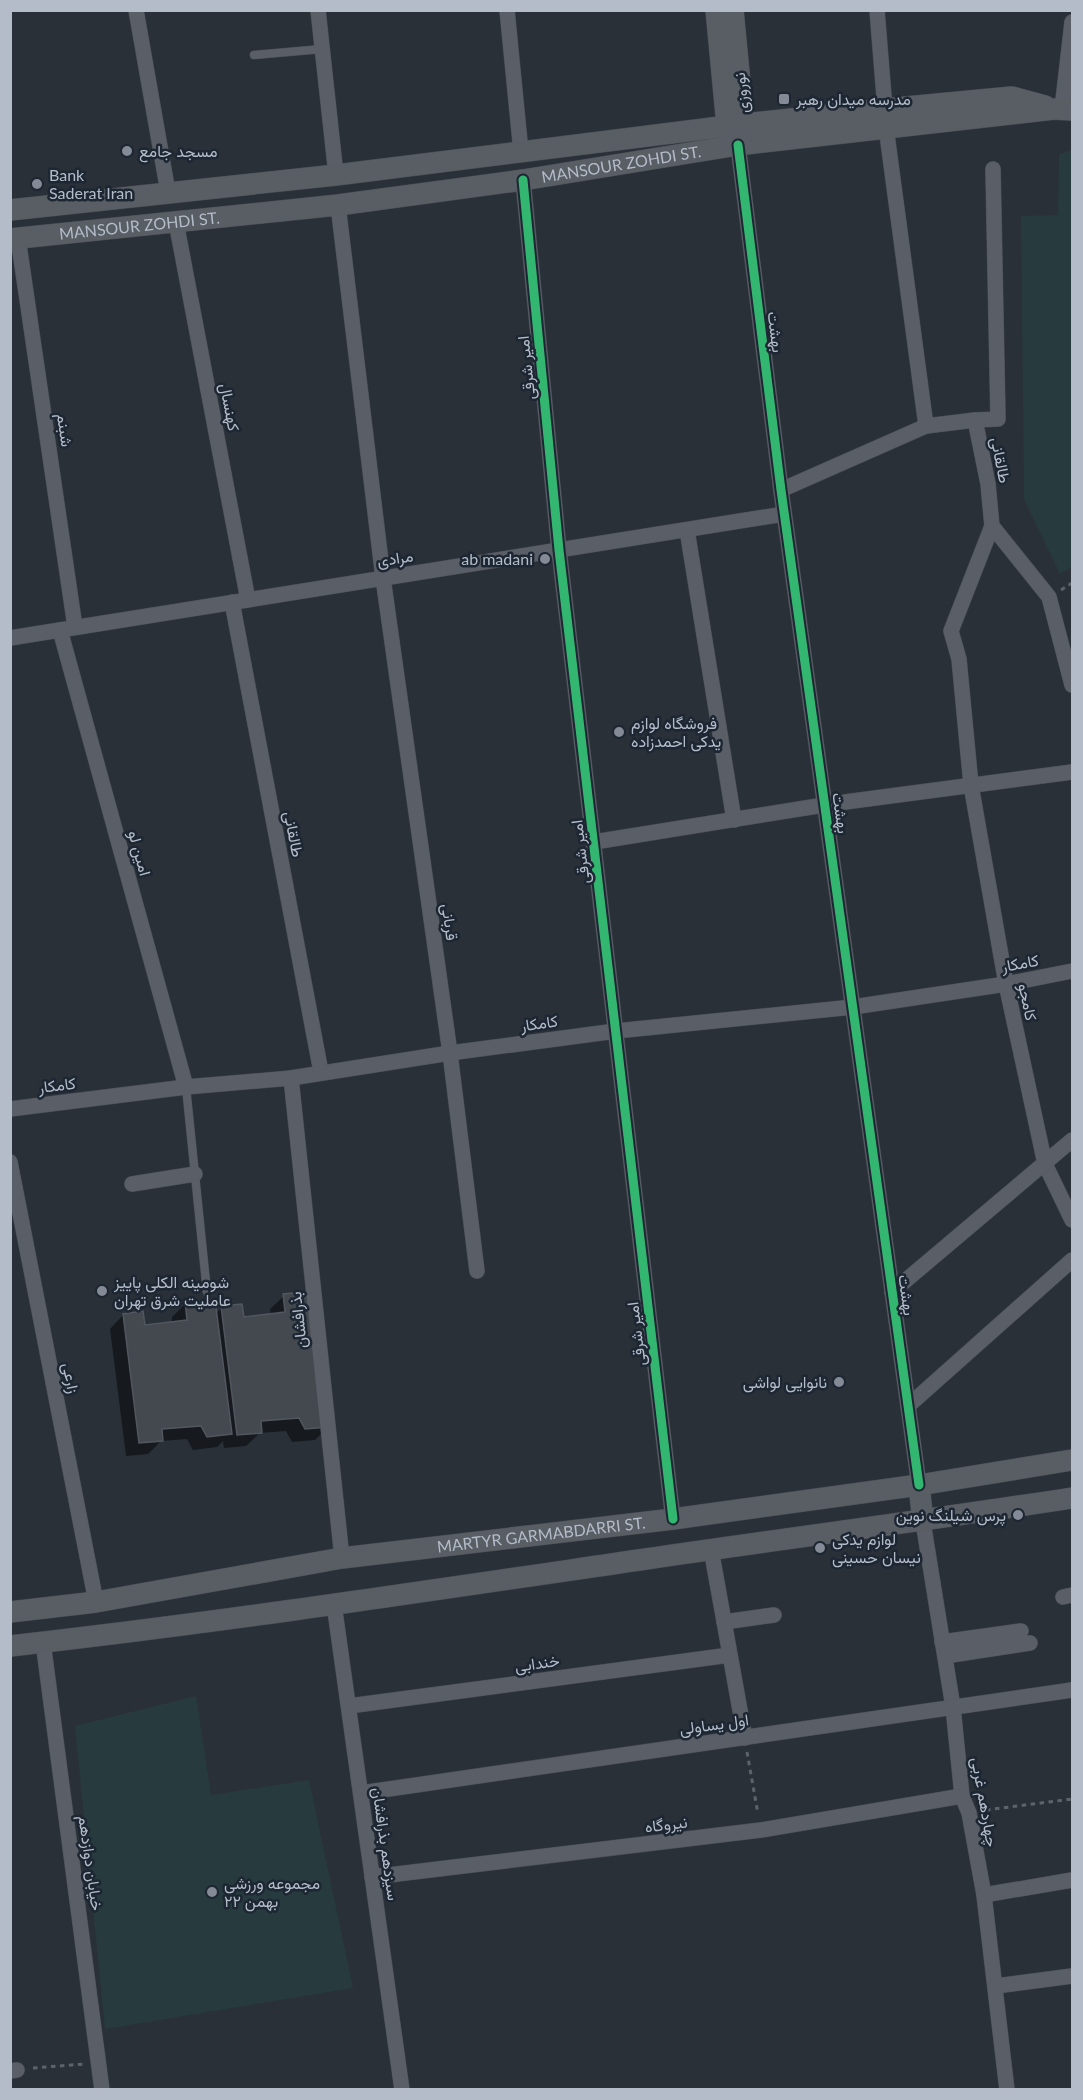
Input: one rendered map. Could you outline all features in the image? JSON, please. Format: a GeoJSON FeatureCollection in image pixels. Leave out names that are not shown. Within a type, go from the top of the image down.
{"type":"FeatureCollection","features":[{"type":"Feature","properties":{"kind":"main road","name":"نوروزی"},"geometry":{"type":"LineString","coordinates":[[716,10],[738,145]]}},
{"type":"Feature","properties":{"kind":"main road","name":"نوروزی"},"geometry":{"type":"LineString","coordinates":[[733,10],[735,125]]}},
{"type":"Feature","properties":{"kind":"main road","name":"MANSOUR ZOHDI ST."},"geometry":{"type":"LineString","coordinates":[[11,205],[168,192],[336,174],[735,125],[1063,109]]}},
{"type":"Feature","properties":{"kind":"main road","name":"MANSOUR ZOHDI ST."},"geometry":{"type":"LineString","coordinates":[[14,238],[338,205],[523,180],[886,118]]}},
{"type":"Feature","properties":{"kind":"main road"},"geometry":{"type":"LineString","coordinates":[[521,152],[523,180]]}},
{"type":"Feature","properties":{"kind":"main road"},"geometry":{"type":"LineString","coordinates":[[11,205],[14,238]]}},
{"type":"Feature","properties":{"kind":"main road","name":"MARTYR GARMABDARRI ST."},"geometry":{"type":"LineString","coordinates":[[10,1612],[96,1602],[342,1558],[673,1519],[919,1485],[1072,1460]]}},
{"type":"Feature","properties":{"kind":"main road"},"geometry":{"type":"LineString","coordinates":[[919,1485],[923,1522]]}},
{"type":"Feature","properties":{"kind":"main road"},"geometry":{"type":"LineString","coordinates":[[10,1646],[334,1604],[923,1522],[1072,1498]]}},
{"type":"Feature","properties":{"kind":"street"},"geometry":{"type":"LineString","coordinates":[[136,10],[168,192]]}},
{"type":"Feature","properties":{"kind":"street"},"geometry":{"type":"LineString","coordinates":[[318,10],[336,174]]}},
{"type":"Feature","properties":{"kind":"street"},"geometry":{"type":"LineString","coordinates":[[507,10],[521,152]]}},
{"type":"Feature","properties":{"kind":"street"},"geometry":{"type":"LineString","coordinates":[[877,10],[886,118],[926,426]]}},
{"type":"Feature","properties":{"kind":"street"},"geometry":{"type":"LineString","coordinates":[[1063,109],[1072,22]]}},
{"type":"Feature","properties":{"kind":"street","name":"بهشت"},"geometry":{"type":"LineString","coordinates":[[738,145],[784,514],[919,1485]]}},
{"type":"Feature","properties":{"kind":"street","name":"طالقانی"},"geometry":{"type":"LineString","coordinates":[[992,526],[988,484],[975,420],[998,419],[993,169]]}},
{"type":"Feature","properties":{"kind":"street","name":"امیر شرقی"},"geometry":{"type":"LineString","coordinates":[[523,180],[559,550],[673,1519]]}},
{"type":"Feature","properties":{"kind":"street","name":"قربانی"},"geometry":{"type":"LineString","coordinates":[[338,205],[383,578],[450,1053],[477,1271]]}},
{"type":"Feature","properties":{"kind":"street","name":"کهنسال"},"geometry":{"type":"LineString","coordinates":[[176,222],[248,600]]}},
{"type":"Feature","properties":{"kind":"street","name":"شبنم"},"geometry":{"type":"LineString","coordinates":[[14,238],[75,627]]}},
{"type":"Feature","properties":{"kind":"street"},"geometry":{"type":"LineString","coordinates":[[781,490],[926,426],[975,420]]}},
{"type":"Feature","properties":{"kind":"street","name":"مرادی"},"geometry":{"type":"LineString","coordinates":[[10,638],[784,514]]}},
{"type":"Feature","properties":{"kind":"street"},"geometry":{"type":"LineString","coordinates":[[992,526],[1049,597],[1072,685]]}},
{"type":"Feature","properties":{"kind":"street","name":"کامجو"},"geometry":{"type":"LineString","coordinates":[[992,526],[951,631],[959,659],[971,784],[1006,984],[1045,1164],[1072,1220]]}},
{"type":"Feature","properties":{"kind":"street"},"geometry":{"type":"LineString","coordinates":[[687,530],[734,820]]}},
{"type":"Feature","properties":{"kind":"street","name":"طالقانی"},"geometry":{"type":"LineString","coordinates":[[232,602],[321,1072]]}},
{"type":"Feature","properties":{"kind":"street","name":"امین لو"},"geometry":{"type":"LineString","coordinates":[[60,630],[186,1087]]}},
{"type":"Feature","properties":{"kind":"street"},"geometry":{"type":"LineString","coordinates":[[845,802],[1072,772]]}},
{"type":"Feature","properties":{"kind":"street"},"geometry":{"type":"LineString","coordinates":[[594,842],[824,804]]}},
{"type":"Feature","properties":{"kind":"street","name":"کامکار"},"geometry":{"type":"LineString","coordinates":[[10,1109],[186,1087],[291,1077],[616,1031],[853,1007],[1006,984],[1072,971]]}},
{"type":"Feature","properties":{"kind":"street","name":"بذرافشان"},"geometry":{"type":"LineString","coordinates":[[291,1077],[342,1558]]}},
{"type":"Feature","properties":{"kind":"street"},"geometry":{"type":"LineString","coordinates":[[892,1292],[1072,1140]]}},
{"type":"Feature","properties":{"kind":"street","name":"زارعی"},"geometry":{"type":"LineString","coordinates":[[10,1162],[96,1602]]}},
{"type":"Feature","properties":{"kind":"street"},"geometry":{"type":"LineString","coordinates":[[132,1184],[195,1174]]}},
{"type":"Feature","properties":{"kind":"street"},"geometry":{"type":"LineString","coordinates":[[908,1406],[1072,1260]]}},
{"type":"Feature","properties":{"kind":"street","name":"چهاردهم غربی"},"geometry":{"type":"LineString","coordinates":[[923,1522],[953,1707],[962,1796],[969,1812],[984,1895],[1007,2090]]}},
{"type":"Feature","properties":{"kind":"street"},"geometry":{"type":"LineString","coordinates":[[711,1550],[745,1738]]}},
{"type":"Feature","properties":{"kind":"street","name":"سیزدهم بذرافشان"},"geometry":{"type":"LineString","coordinates":[[334,1604],[402,2090]]}},
{"type":"Feature","properties":{"kind":"street"},"geometry":{"type":"LineString","coordinates":[[724,1622],[774,1615]]}},
{"type":"Feature","properties":{"kind":"street"},"geometry":{"type":"LineString","coordinates":[[943,1649],[1026,1637]]}},
{"type":"Feature","properties":{"kind":"street","name":"خیابان دوازدهم"},"geometry":{"type":"LineString","coordinates":[[43,1642],[102,2090]]}},
{"type":"Feature","properties":{"kind":"street","name":"خندابی"},"geometry":{"type":"LineString","coordinates":[[348,1706],[730,1654]]}},
{"type":"Feature","properties":{"kind":"street","name":"اول یساولی"},"geometry":{"type":"LineString","coordinates":[[361,1793],[1072,1690]]}},
{"type":"Feature","properties":{"kind":"street","name":"نیروگاه"},"geometry":{"type":"LineString","coordinates":[[372,1877],[761,1830],[962,1796]]}},
{"type":"Feature","properties":{"kind":"street"},"geometry":{"type":"LineString","coordinates":[[984,1895],[1072,1880]]}},
{"type":"Feature","properties":{"kind":"street"},"geometry":{"type":"LineString","coordinates":[[996,1986],[1072,1976]]}},
{"type":"Feature","properties":{"kind":"lane"},"geometry":{"type":"LineString","coordinates":[[254,55],[322,49]]}},
{"type":"Feature","properties":{"kind":"lane"},"geometry":{"type":"LineString","coordinates":[[186,1087],[207,1292]]}},
{"type":"Feature","properties":{"kind":"path"},"geometry":{"type":"LineString","coordinates":[[745,1738],[761,1830]]}},
{"type":"Feature","properties":{"kind":"path"},"geometry":{"type":"LineString","coordinates":[[969,1812],[1072,1799]]}},
{"type":"Feature","properties":{"kind":"path"},"geometry":{"type":"LineString","coordinates":[[14,2070],[99,2062]]}},
{"type":"Feature","properties":{"kind":"green space"},"geometry":{"type":"Polygon","coordinates":[[[1072,150],[1072,567],[1060,574],[1024,499],[1021,216],[1058,215],[1059,154],[1072,150]]]}},
{"type":"Feature","properties":{"kind":"green space","name":"مجموعه ورزشی ۲۲ بهمن"},"geometry":{"type":"Polygon","coordinates":[[[196,1696],[211,1795],[309,1780],[353,1988],[105,2029],[75,1726],[196,1696]]]}},
{"type":"Feature","properties":{"kind":"building"},"geometry":{"type":"Polygon","coordinates":[[[313,1291],[330,1427],[305,1429],[299,1418],[261,1421],[262,1433],[237,1435],[221,1306],[242,1304],[244,1317],[285,1312],[283,1294],[313,1291]]]}},
{"type":"Feature","properties":{"kind":"building"},"geometry":{"type":"Polygon","coordinates":[[[215,1299],[232,1434],[207,1437],[201,1426],[162,1429],[163,1441],[139,1443],[123,1314],[143,1311],[145,1325],[187,1320],[185,1302],[215,1299]]]}},
{"type":"Feature","properties":{"kind":"cycle path"},"geometry":{"type":"LineString","coordinates":[[738,145],[781,490],[919,1485]]}},
{"type":"Feature","properties":{"kind":"cycle path"},"geometry":{"type":"LineString","coordinates":[[523,180],[559,550],[673,1519]]}},
{"type":"Feature","properties":{"kind":"place","name":"مدرسه میدان رهبر"},"geometry":{"type":"Point","coordinates":[784,99]}},
{"type":"Feature","properties":{"kind":"place","name":"مسجد جامع"},"geometry":{"type":"Point","coordinates":[127,151]}},
{"type":"Feature","properties":{"kind":"place","name":"Bank Saderat Iran"},"geometry":{"type":"Point","coordinates":[37,184]}},
{"type":"Feature","properties":{"kind":"place","name":"ab madani"},"geometry":{"type":"Point","coordinates":[545,559]}},
{"type":"Feature","properties":{"kind":"place","name":"فروشگاه لوازم یدکی احمدزاده"},"geometry":{"type":"Point","coordinates":[619,732]}},
{"type":"Feature","properties":{"kind":"place","name":"شومینه الکلی پاییز عاملیت شرق تهران"},"geometry":{"type":"Point","coordinates":[102,1291]}},
{"type":"Feature","properties":{"kind":"place","name":"نانوایی لواشی"},"geometry":{"type":"Point","coordinates":[839,1382]}},
{"type":"Feature","properties":{"kind":"place","name":"پرس شیلنگ نوین"},"geometry":{"type":"Point","coordinates":[1018,1515]}},
{"type":"Feature","properties":{"kind":"place","name":"لوازم یدکی نیسان حسینی"},"geometry":{"type":"Point","coordinates":[820,1548]}},
{"type":"Feature","properties":{"kind":"place","name":"مجموعه ورزشی ۲۲ بهمن"},"geometry":{"type":"Point","coordinates":[212,1892]}}]}
